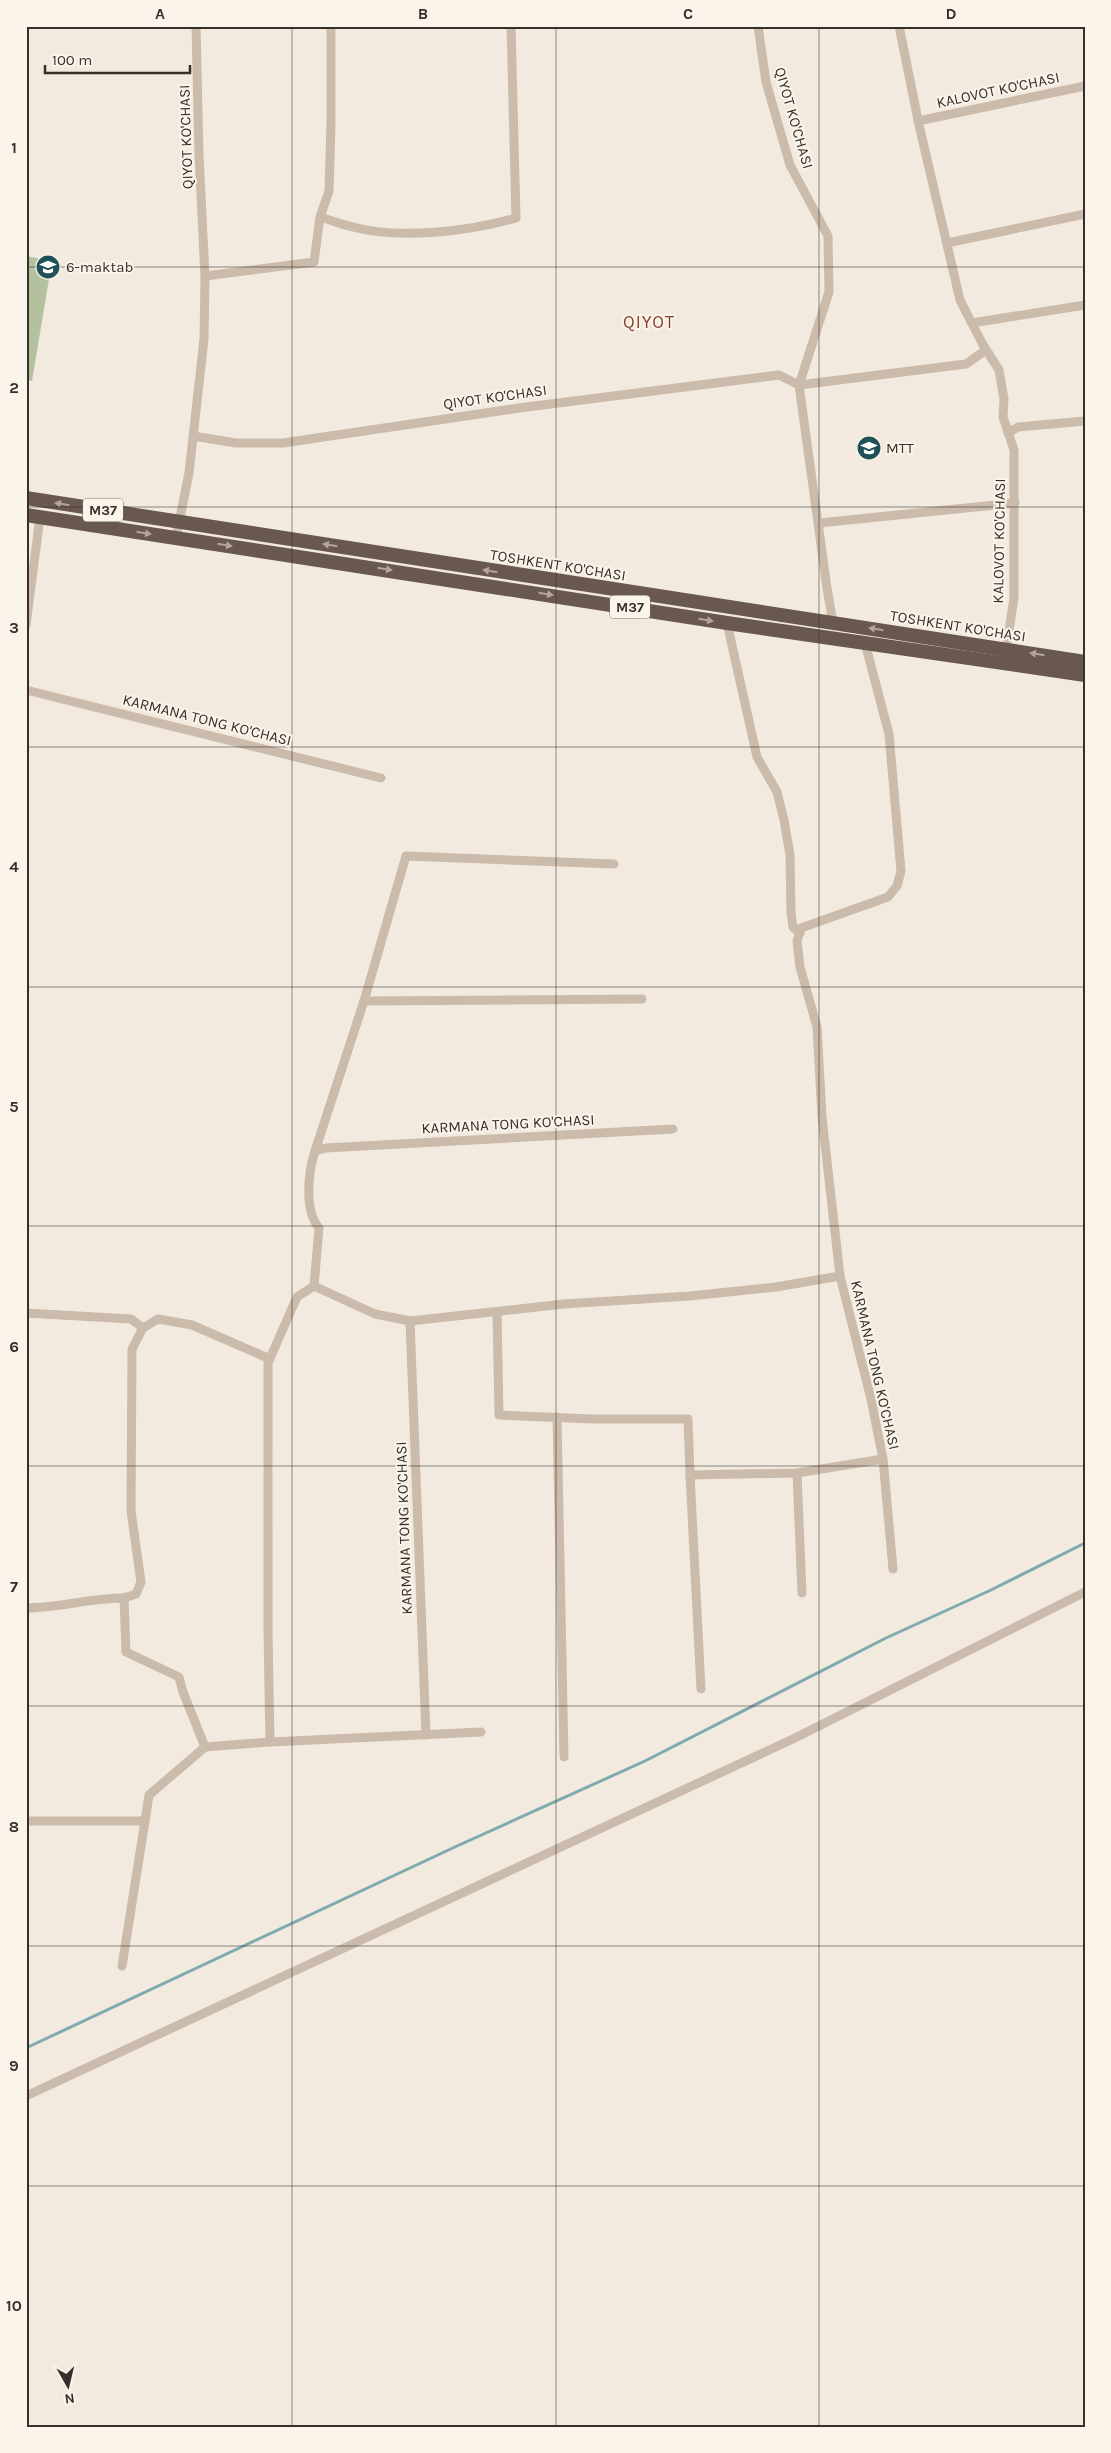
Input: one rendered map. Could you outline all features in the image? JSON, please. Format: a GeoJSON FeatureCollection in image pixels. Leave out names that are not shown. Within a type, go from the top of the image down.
{"type":"FeatureCollection","features":[{"type":"Feature","properties":{"kind":"highway","name":"TOSHKENT KO'CHASI"},"geometry":{"type":"LineString","coordinates":[[26,498],[1085,662]]}},
{"type":"Feature","properties":{"kind":"highway","name":"TOSHKENT KO'CHASI"},"geometry":{"type":"LineString","coordinates":[[33,516],[728,623],[1085,675]]}},
{"type":"Feature","properties":{"kind":"street","name":"QIYOT KO'CHASI"},"geometry":{"type":"LineString","coordinates":[[176,538],[189,473],[204,339],[206,276],[199,154],[196,26]]}},
{"type":"Feature","properties":{"kind":"street"},"geometry":{"type":"LineString","coordinates":[[206,276],[314,262],[320,217],[328,191],[331,124],[331,26]]}},
{"type":"Feature","properties":{"kind":"street"},"geometry":{"type":"LineString","coordinates":[[320,217],[354,228],[395,233],[485,227],[516,218],[511,26]]}},
{"type":"Feature","properties":{"kind":"street","name":"QIYOT KO'CHASI"},"geometry":{"type":"LineString","coordinates":[[758,26],[766,82],[790,165],[828,236],[829,292],[799,385],[834,623]]}},
{"type":"Feature","properties":{"kind":"street","name":"KALOVOT KO'CHASI"},"geometry":{"type":"LineString","coordinates":[[899,26],[918,121],[960,300],[986,350],[999,370],[1004,398],[1003,417],[1014,450],[1014,598],[1006,650]]}},
{"type":"Feature","properties":{"kind":"street","name":"KALOVOT KO'CHASI"},"geometry":{"type":"LineString","coordinates":[[918,121],[1085,86]]}},
{"type":"Feature","properties":{"kind":"street"},"geometry":{"type":"LineString","coordinates":[[947,243],[1085,214]]}},
{"type":"Feature","properties":{"kind":"street"},"geometry":{"type":"LineString","coordinates":[[972,323],[1085,304]]}},
{"type":"Feature","properties":{"kind":"street"},"geometry":{"type":"LineString","coordinates":[[799,385],[966,364],[986,350]]}},
{"type":"Feature","properties":{"kind":"street","name":"QIYOT KO'CHASI"},"geometry":{"type":"LineString","coordinates":[[193,436],[236,443],[282,442],[338,436],[392,425],[779,375],[799,385]]}},
{"type":"Feature","properties":{"kind":"street"},"geometry":{"type":"LineString","coordinates":[[1008,433],[1018,427],[1085,421]]}},
{"type":"Feature","properties":{"kind":"street"},"geometry":{"type":"LineString","coordinates":[[819,522],[1015,503]]}},
{"type":"Feature","properties":{"kind":"street"},"geometry":{"type":"LineString","coordinates":[[26,625],[33,516]]}},
{"type":"Feature","properties":{"kind":"street","name":"KARMANA TONG KO'CHASI"},"geometry":{"type":"LineString","coordinates":[[728,623],[757,757],[777,792],[790,854],[793,927],[800,933],[797,941],[800,966],[817,1027],[822,1117],[840,1276],[871,1399],[882,1460],[893,1569]]}},
{"type":"Feature","properties":{"kind":"street"},"geometry":{"type":"LineString","coordinates":[[800,933],[801,928],[888,897],[897,886],[901,871],[889,734],[865,643]]}},
{"type":"Feature","properties":{"kind":"street","name":"KARMANA TONG KO'CHASI"},"geometry":{"type":"LineString","coordinates":[[26,690],[381,778]]}},
{"type":"Feature","properties":{"kind":"street"},"geometry":{"type":"LineString","coordinates":[[270,1742],[268,1612],[270,1359],[297,1297],[314,1286],[319,1228],[313,1221],[310,1204],[311,1164],[364,1001],[406,856],[614,864]]}},
{"type":"Feature","properties":{"kind":"street"},"geometry":{"type":"LineString","coordinates":[[364,1001],[642,1000]]}},
{"type":"Feature","properties":{"kind":"street","name":"KARMANA TONG KO'CHASI"},"geometry":{"type":"LineString","coordinates":[[315,1150],[336,1147],[673,1129]]}},
{"type":"Feature","properties":{"kind":"street","name":"KARMANA TONG KO'CHASI"},"geometry":{"type":"LineString","coordinates":[[314,1286],[375,1314],[410,1321],[564,1304],[690,1296],[840,1276]]}},
{"type":"Feature","properties":{"kind":"street"},"geometry":{"type":"LineString","coordinates":[[497,1312],[499,1415],[688,1419],[701,1689]]}},
{"type":"Feature","properties":{"kind":"street"},"geometry":{"type":"LineString","coordinates":[[26,1313],[130,1318],[143,1328]]}},
{"type":"Feature","properties":{"kind":"street"},"geometry":{"type":"LineString","coordinates":[[26,1608],[45,1608],[97,1598],[124,1598],[136,1594],[141,1582],[131,1511],[132,1349],[143,1328],[158,1319],[192,1325],[270,1359]]}},
{"type":"Feature","properties":{"kind":"street","name":"KARMANA TONG KO'CHASI"},"geometry":{"type":"LineString","coordinates":[[410,1321],[426,1734]]}},
{"type":"Feature","properties":{"kind":"street"},"geometry":{"type":"LineString","coordinates":[[557,1417],[564,1757]]}},
{"type":"Feature","properties":{"kind":"street","name":"KARMANA TONG KO'CHASI"},"geometry":{"type":"LineString","coordinates":[[690,1475],[797,1473],[882,1460]]}},
{"type":"Feature","properties":{"kind":"street"},"geometry":{"type":"LineString","coordinates":[[797,1473],[802,1593]]}},
{"type":"Feature","properties":{"kind":"street"},"geometry":{"type":"LineString","coordinates":[[26,2096],[795,1738],[1085,1592]]}},
{"type":"Feature","properties":{"kind":"street"},"geometry":{"type":"LineString","coordinates":[[124,1598],[126,1652],[179,1677],[205,1748]]}},
{"type":"Feature","properties":{"kind":"street"},"geometry":{"type":"LineString","coordinates":[[122,1966],[149,1795],[205,1748],[270,1742],[481,1732]]}},
{"type":"Feature","properties":{"kind":"street"},"geometry":{"type":"LineString","coordinates":[[26,1821],[145,1821]]}},
{"type":"Feature","properties":{"kind":"green space"},"geometry":{"type":"Polygon","coordinates":[[[26,256],[52,261],[32,381],[26,380],[26,256]]]}},
{"type":"Feature","properties":{"kind":"waterway"},"geometry":{"type":"LineString","coordinates":[[26,2048],[457,1846],[645,1761],[886,1638],[991,1590],[1085,1543]]}},
{"type":"Feature","properties":{"kind":"place","name":"6-maktab"},"geometry":{"type":"Point","coordinates":[48,267]}},
{"type":"Feature","properties":{"kind":"place","name":"MTT"},"geometry":{"type":"Point","coordinates":[869,448]}},
{"type":"Feature","properties":{"kind":"district","name":"QIYOT"},"geometry":{"type":"Point","coordinates":[649,322]}}]}
